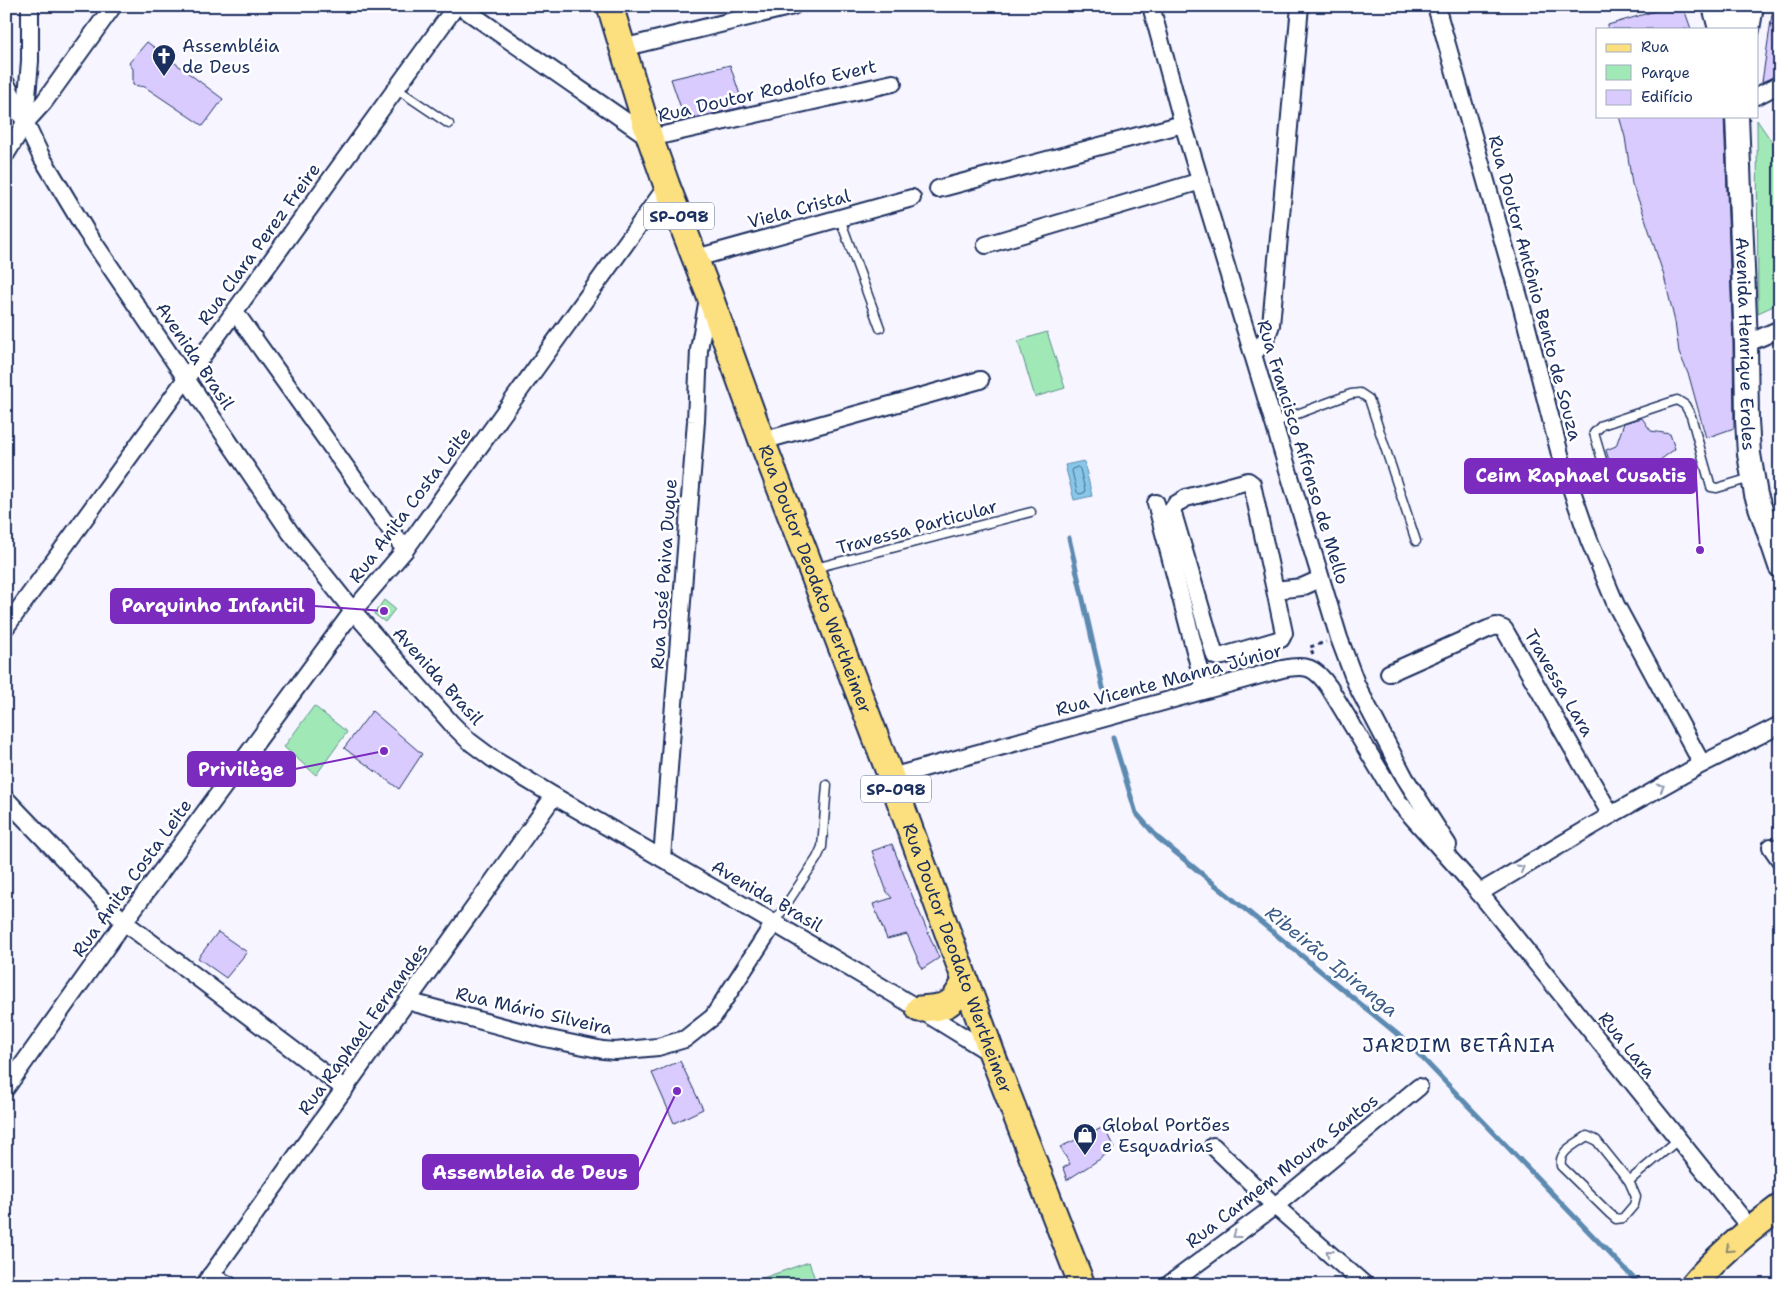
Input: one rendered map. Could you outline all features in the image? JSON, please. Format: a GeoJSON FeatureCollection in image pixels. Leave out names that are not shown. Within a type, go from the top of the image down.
{"type":"FeatureCollection","features":[{"type":"Feature","properties":{"kind":"main road","name":"SP-098"},"geometry":{"type":"LineString","coordinates":[[610,6],[650,138],[709,294]]}},
{"type":"Feature","properties":{"kind":"main road"},"geometry":{"type":"LineString","coordinates":[[1721,28],[1738,13]]}},
{"type":"Feature","properties":{"kind":"main road","name":"Avenida Henrique Eroles"},"geometry":{"type":"LineString","coordinates":[[1737,118],[1747,420],[1752,477],[1756,495],[1780,566]]}},
{"type":"Feature","properties":{"kind":"main road","name":"Rua Doutor Deodato Wertheimer"},"geometry":{"type":"LineString","coordinates":[[709,294],[762,441],[891,777],[992,1054],[1082,1285]]}},
{"type":"Feature","properties":{"kind":"main road"},"geometry":{"type":"LineString","coordinates":[[919,1008],[948,1005],[957,998],[965,981]]}},
{"type":"Feature","properties":{"kind":"main road"},"geometry":{"type":"LineString","coordinates":[[1694,1285],[1714,1263],[1751,1229],[1780,1207]]}},
{"type":"Feature","properties":{"kind":"street"},"geometry":{"type":"LineString","coordinates":[[25,123],[30,61],[30,6]]}},
{"type":"Feature","properties":{"kind":"street"},"geometry":{"type":"LineString","coordinates":[[6,154],[25,123],[44,102],[113,6]]}},
{"type":"Feature","properties":{"kind":"street"},"geometry":{"type":"LineString","coordinates":[[458,6],[650,138]]}},
{"type":"Feature","properties":{"kind":"street","name":"Rua Clara Perez Freire"},"geometry":{"type":"LineString","coordinates":[[6,627],[458,6]]}},
{"type":"Feature","properties":{"kind":"street"},"geometry":{"type":"LineString","coordinates":[[622,48],[793,6]]}},
{"type":"Feature","properties":{"kind":"street","name":"Rua Francisco Affonso de Mello"},"geometry":{"type":"LineString","coordinates":[[1152,6],[1183,124],[1338,638],[1357,686],[1405,778],[1476,889]]}},
{"type":"Feature","properties":{"kind":"street"},"geometry":{"type":"LineString","coordinates":[[1253,354],[1265,341],[1271,325],[1300,6]]}},
{"type":"Feature","properties":{"kind":"street","name":"Rua Doutor Antônio Bento de Souza"},"geometry":{"type":"LineString","coordinates":[[1436,6],[1518,294],[1562,462],[1589,540],[1616,604],[1702,764]]}},
{"type":"Feature","properties":{"kind":"street","name":"Avenida Brasil"},"geometry":{"type":"LineString","coordinates":[[6,83],[41,156],[86,230],[290,532],[353,611],[469,741],[493,759],[554,796],[919,1008],[992,1054]]}},
{"type":"Feature","properties":{"kind":"street","name":"Rua Doutor Rodolfo Evert"},"geometry":{"type":"LineString","coordinates":[[650,138],[893,83]]}},
{"type":"Feature","properties":{"kind":"street"},"geometry":{"type":"LineString","coordinates":[[1758,96],[1779,87]]}},
{"type":"Feature","properties":{"kind":"street"},"geometry":{"type":"LineString","coordinates":[[938,189],[1183,124]]}},
{"type":"Feature","properties":{"kind":"street"},"geometry":{"type":"LineString","coordinates":[[986,245],[1201,181]]}},
{"type":"Feature","properties":{"kind":"street","name":"Rua Anita Costa Leite"},"geometry":{"type":"LineString","coordinates":[[6,1088],[124,922],[353,611],[404,550],[667,186]]}},
{"type":"Feature","properties":{"kind":"street","name":"Viela Cristal"},"geometry":{"type":"LineString","coordinates":[[696,258],[912,198]]}},
{"type":"Feature","properties":{"kind":"street","name":"Rua José Paiva Duque"},"geometry":{"type":"LineString","coordinates":[[662,858],[696,421],[699,350],[709,294]]}},
{"type":"Feature","properties":{"kind":"street"},"geometry":{"type":"LineString","coordinates":[[235,312],[404,550]]}},
{"type":"Feature","properties":{"kind":"street"},"geometry":{"type":"LineString","coordinates":[[1746,344],[1780,329]]}},
{"type":"Feature","properties":{"kind":"street"},"geometry":{"type":"LineString","coordinates":[[762,441],[980,380]]}},
{"type":"Feature","properties":{"kind":"street"},"geometry":{"type":"LineString","coordinates":[[1248,480],[1252,484],[1275,590],[1284,634],[1281,639],[1223,656],[1215,656],[1172,510],[1176,504],[1186,498],[1248,480]]}},
{"type":"Feature","properties":{"kind":"street"},"geometry":{"type":"LineString","coordinates":[[1156,503],[1206,690]]}},
{"type":"Feature","properties":{"kind":"street"},"geometry":{"type":"LineString","coordinates":[[1275,590],[1302,587],[1320,579]]}},
{"type":"Feature","properties":{"kind":"street","name":"Travessa Lara"},"geometry":{"type":"LineString","coordinates":[[1389,673],[1488,629],[1496,626],[1504,629],[1611,815]]}},
{"type":"Feature","properties":{"kind":"street","name":"Rua Vicente Manna Júnior"},"geometry":{"type":"LineString","coordinates":[[891,777],[1296,666],[1309,667],[1321,675]]}},
{"type":"Feature","properties":{"kind":"street"},"geometry":{"type":"LineString","coordinates":[[1321,675],[1398,801],[1476,889],[1702,764],[1780,726]]}},
{"type":"Feature","properties":{"kind":"street","name":"Rua Raphael Fernandes"},"geometry":{"type":"LineString","coordinates":[[207,1281],[554,796]]}},
{"type":"Feature","properties":{"kind":"street"},"geometry":{"type":"LineString","coordinates":[[6,799],[124,922],[344,1089]]}},
{"type":"Feature","properties":{"kind":"street","name":"Rua Lara"},"geometry":{"type":"LineString","coordinates":[[1476,889],[1751,1229]]}},
{"type":"Feature","properties":{"kind":"street","name":"Rua Mário Silveira"},"geometry":{"type":"LineString","coordinates":[[407,1001],[546,1038],[603,1050],[615,1051],[658,1047],[685,1039],[713,1017],[774,923]]}},
{"type":"Feature","properties":{"kind":"street","name":"Rua Carmem Moura Santos"},"geometry":{"type":"LineString","coordinates":[[1168,1285],[1275,1206],[1419,1087]]}},
{"type":"Feature","properties":{"kind":"street"},"geometry":{"type":"LineString","coordinates":[[1213,1146],[1275,1206],[1365,1285]]}},
{"type":"Feature","properties":{"kind":"street"},"geometry":{"type":"LineString","coordinates":[[207,1281],[228,1285]]}},
{"type":"Feature","properties":{"kind":"lane"},"geometry":{"type":"LineString","coordinates":[[397,89],[449,124]]}},
{"type":"Feature","properties":{"kind":"lane"},"geometry":{"type":"LineString","coordinates":[[840,219],[880,328]]}},
{"type":"Feature","properties":{"kind":"lane"},"geometry":{"type":"LineString","coordinates":[[1273,423],[1351,394],[1360,393],[1369,399],[1416,541]]}},
{"type":"Feature","properties":{"kind":"lane"},"geometry":{"type":"LineString","coordinates":[[1607,478],[1594,433],[1602,425],[1677,400],[1685,405],[1692,416],[1710,487],[1717,488],[1752,477]]}},
{"type":"Feature","properties":{"kind":"lane","name":"Travessa Particular"},"geometry":{"type":"LineString","coordinates":[[812,569],[1031,512]]}},
{"type":"Feature","properties":{"kind":"lane"},"geometry":{"type":"LineString","coordinates":[[774,923],[817,858],[822,847],[827,785]]}},
{"type":"Feature","properties":{"kind":"lane"},"geometry":{"type":"LineString","coordinates":[[1586,1136],[1596,1140],[1629,1181],[1636,1197],[1634,1205],[1623,1218],[1616,1219],[1561,1166],[1561,1155],[1586,1136]]}},
{"type":"Feature","properties":{"kind":"lane"},"geometry":{"type":"LineString","coordinates":[[1629,1181],[1678,1140]]}},
{"type":"Feature","properties":{"kind":"path"},"geometry":{"type":"LineString","coordinates":[[1321,675],[1310,647],[1338,638]]}},
{"type":"Feature","properties":{"kind":"green space"},"geometry":{"type":"Polygon","coordinates":[[[1757,120],[1780,154],[1780,303],[1758,313],[1757,120]]]}},
{"type":"Feature","properties":{"kind":"green space"},"geometry":{"type":"Polygon","coordinates":[[[1047,332],[1065,388],[1035,397],[1018,341],[1047,332]]]}},
{"type":"Feature","properties":{"kind":"green space"},"geometry":{"type":"Polygon","coordinates":[[[384,600],[395,609],[385,622],[374,614],[384,600]]]}},
{"type":"Feature","properties":{"kind":"green space"},"geometry":{"type":"Polygon","coordinates":[[[314,706],[347,732],[316,775],[284,747],[314,706]]]}},
{"type":"Feature","properties":{"kind":"green space"},"geometry":{"type":"Polygon","coordinates":[[[809,1262],[817,1285],[743,1285],[809,1262]]]}},
{"type":"Feature","properties":{"kind":"water"},"geometry":{"type":"Polygon","coordinates":[[[1084,461],[1092,496],[1074,500],[1065,465],[1084,461]]]}},
{"type":"Feature","properties":{"kind":"building"},"geometry":{"type":"Polygon","coordinates":[[[1672,6],[1683,6],[1691,28],[1608,28],[1608,25],[1672,6]]]}},
{"type":"Feature","properties":{"kind":"building"},"geometry":{"type":"Polygon","coordinates":[[[1772,14],[1780,15],[1780,74],[1762,82],[1772,14]]]}},
{"type":"Feature","properties":{"kind":"building","name":"Assembléia de Deus"},"geometry":{"type":"Polygon","coordinates":[[[147,42],[223,99],[203,126],[145,87],[133,85],[133,69],[129,63],[147,42]]]}},
{"type":"Feature","properties":{"kind":"building"},"geometry":{"type":"Polygon","coordinates":[[[730,65],[744,107],[685,120],[671,79],[730,65]]]}},
{"type":"Feature","properties":{"kind":"building"},"geometry":{"type":"Polygon","coordinates":[[[1620,118],[1724,118],[1733,344],[1734,428],[1706,438],[1689,376],[1679,352],[1675,322],[1664,276],[1632,184],[1625,137],[1620,118]]]}},
{"type":"Feature","properties":{"kind":"building"},"geometry":{"type":"Polygon","coordinates":[[[1642,418],[1651,431],[1670,434],[1675,449],[1656,463],[1658,475],[1642,478],[1627,459],[1610,464],[1606,450],[1616,446],[1624,423],[1642,418]]]}},
{"type":"Feature","properties":{"kind":"building"},"geometry":{"type":"Polygon","coordinates":[[[372,711],[422,754],[399,789],[344,748],[372,711]]]}},
{"type":"Feature","properties":{"kind":"building"},"geometry":{"type":"Polygon","coordinates":[[[892,844],[939,958],[922,969],[907,934],[887,939],[873,904],[892,898],[887,892],[872,851],[892,844]]]}},
{"type":"Feature","properties":{"kind":"building"},"geometry":{"type":"Polygon","coordinates":[[[218,932],[247,952],[226,978],[198,958],[218,932]]]}},
{"type":"Feature","properties":{"kind":"building"},"geometry":{"type":"Polygon","coordinates":[[[680,1061],[703,1109],[674,1123],[652,1073],[680,1061]]]}},
{"type":"Feature","properties":{"kind":"building","name":"Global Portões e Esquadrias"},"geometry":{"type":"Polygon","coordinates":[[[1104,1127],[1114,1148],[1067,1180],[1063,1168],[1070,1164],[1060,1147],[1104,1127]]]}},
{"type":"Feature","properties":{"kind":"waterway"},"geometry":{"type":"LineString","coordinates":[[1069,538],[1104,692]]}},
{"type":"Feature","properties":{"kind":"waterway","name":"Ribeirão Ipiranga"},"geometry":{"type":"LineString","coordinates":[[1113,738],[1136,813],[1158,838],[1407,1042],[1640,1285]]}},
{"type":"Feature","properties":{"kind":"place","name":"Assembléia de Deus"},"geometry":{"type":"Point","coordinates":[164,77]}},
{"type":"Feature","properties":{"kind":"place","name":"Ceim Raphael Cusatis"},"geometry":{"type":"Point","coordinates":[1700,550]}},
{"type":"Feature","properties":{"kind":"place","name":"Parquinho Infantil"},"geometry":{"type":"Point","coordinates":[384,611]}},
{"type":"Feature","properties":{"kind":"place","name":"Privilège"},"geometry":{"type":"Point","coordinates":[384,751]}},
{"type":"Feature","properties":{"kind":"place","name":"Assembleia de Deus"},"geometry":{"type":"Point","coordinates":[677,1091]}},
{"type":"Feature","properties":{"kind":"place","name":"Global Portões e Esquadrias"},"geometry":{"type":"Point","coordinates":[1085,1156]}},
{"type":"Feature","properties":{"kind":"district","name":"JARDIM BETÂNIA"},"geometry":{"type":"Point","coordinates":[1459,1045]}}]}
